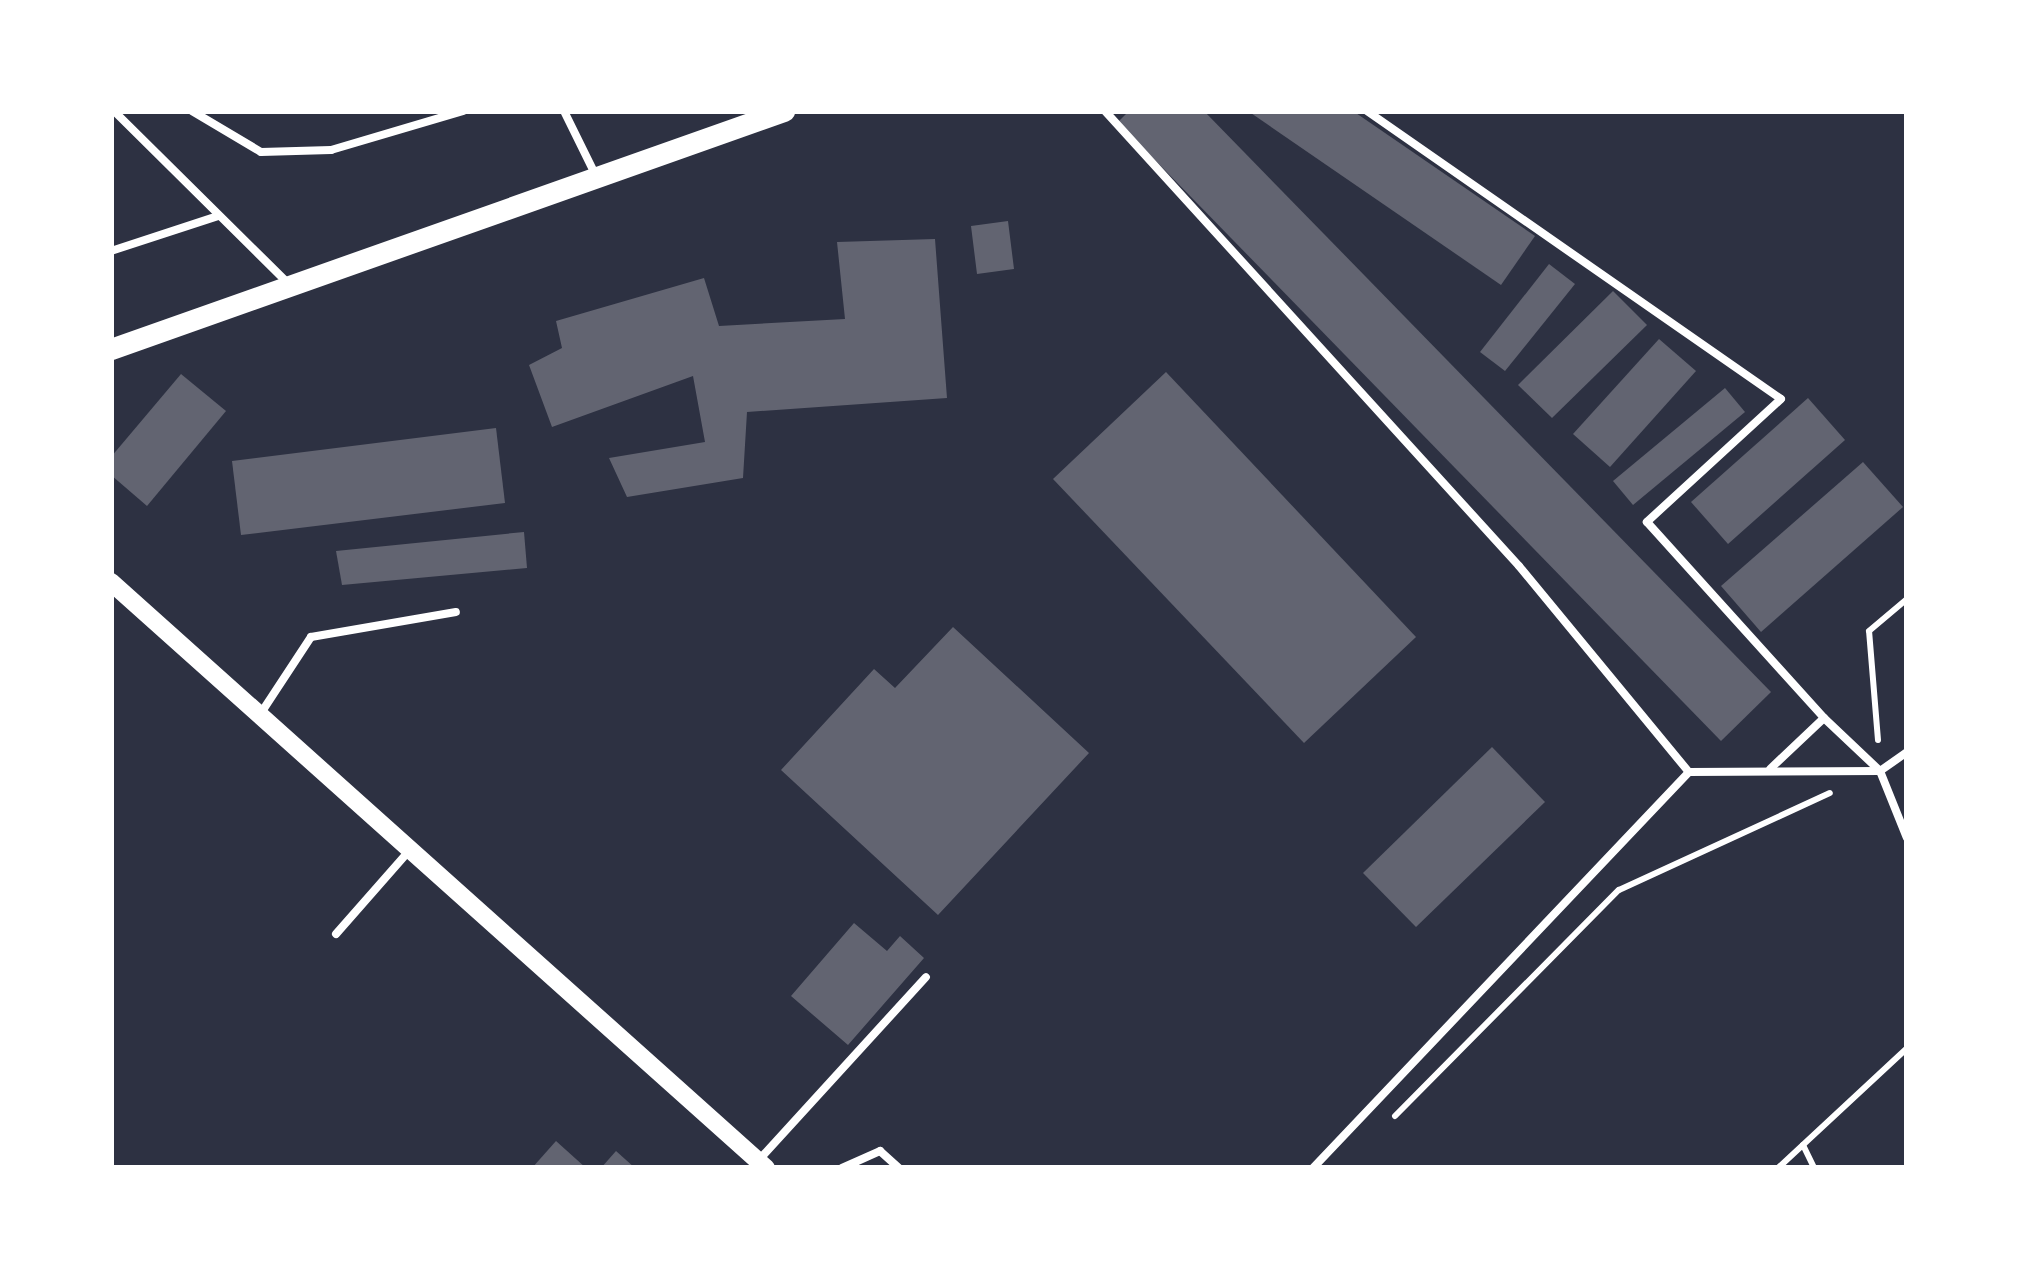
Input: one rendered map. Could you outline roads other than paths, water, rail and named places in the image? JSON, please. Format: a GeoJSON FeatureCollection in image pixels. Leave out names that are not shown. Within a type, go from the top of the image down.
{"type":"FeatureCollection","features":[{"type":"Feature","properties":{"kind":"main road"},"geometry":{"type":"LineString","coordinates":[[111,349],[784,111]]}},
{"type":"Feature","properties":{"kind":"street"},"geometry":{"type":"LineString","coordinates":[[111,581],[255,721],[762,1164]]}},
{"type":"Feature","properties":{"kind":"lane"},"geometry":{"type":"LineString","coordinates":[[114,111],[290,285]]}},
{"type":"Feature","properties":{"kind":"lane"},"geometry":{"type":"LineString","coordinates":[[193,111],[261,152],[331,151],[463,111]]}},
{"type":"Feature","properties":{"kind":"lane"},"geometry":{"type":"LineString","coordinates":[[564,111],[597,177]]}},
{"type":"Feature","properties":{"kind":"lane"},"geometry":{"type":"LineString","coordinates":[[1105,111],[1520,566],[1689,772]]}},
{"type":"Feature","properties":{"kind":"lane"},"geometry":{"type":"LineString","coordinates":[[1366,111],[1780,399],[1647,522],[1824,718],[1880,770],[1907,838]]}},
{"type":"Feature","properties":{"kind":"lane"},"geometry":{"type":"LineString","coordinates":[[111,251],[219,215]]}},
{"type":"Feature","properties":{"kind":"lane"},"geometry":{"type":"LineString","coordinates":[[255,721],[311,637],[456,612]]}},
{"type":"Feature","properties":{"kind":"lane"},"geometry":{"type":"LineString","coordinates":[[1770,770],[1824,718]]}},
{"type":"Feature","properties":{"kind":"lane"},"geometry":{"type":"LineString","coordinates":[[1313,1168],[1689,772],[1880,770],[1907,752]]}},
{"type":"Feature","properties":{"kind":"lane"},"geometry":{"type":"LineString","coordinates":[[336,934],[409,852]]}},
{"type":"Feature","properties":{"kind":"lane"},"geometry":{"type":"LineString","coordinates":[[762,1164],[926,977]]}},
{"type":"Feature","properties":{"kind":"lane"},"geometry":{"type":"LineString","coordinates":[[842,1168],[880,1151],[898,1168]]}}]}
